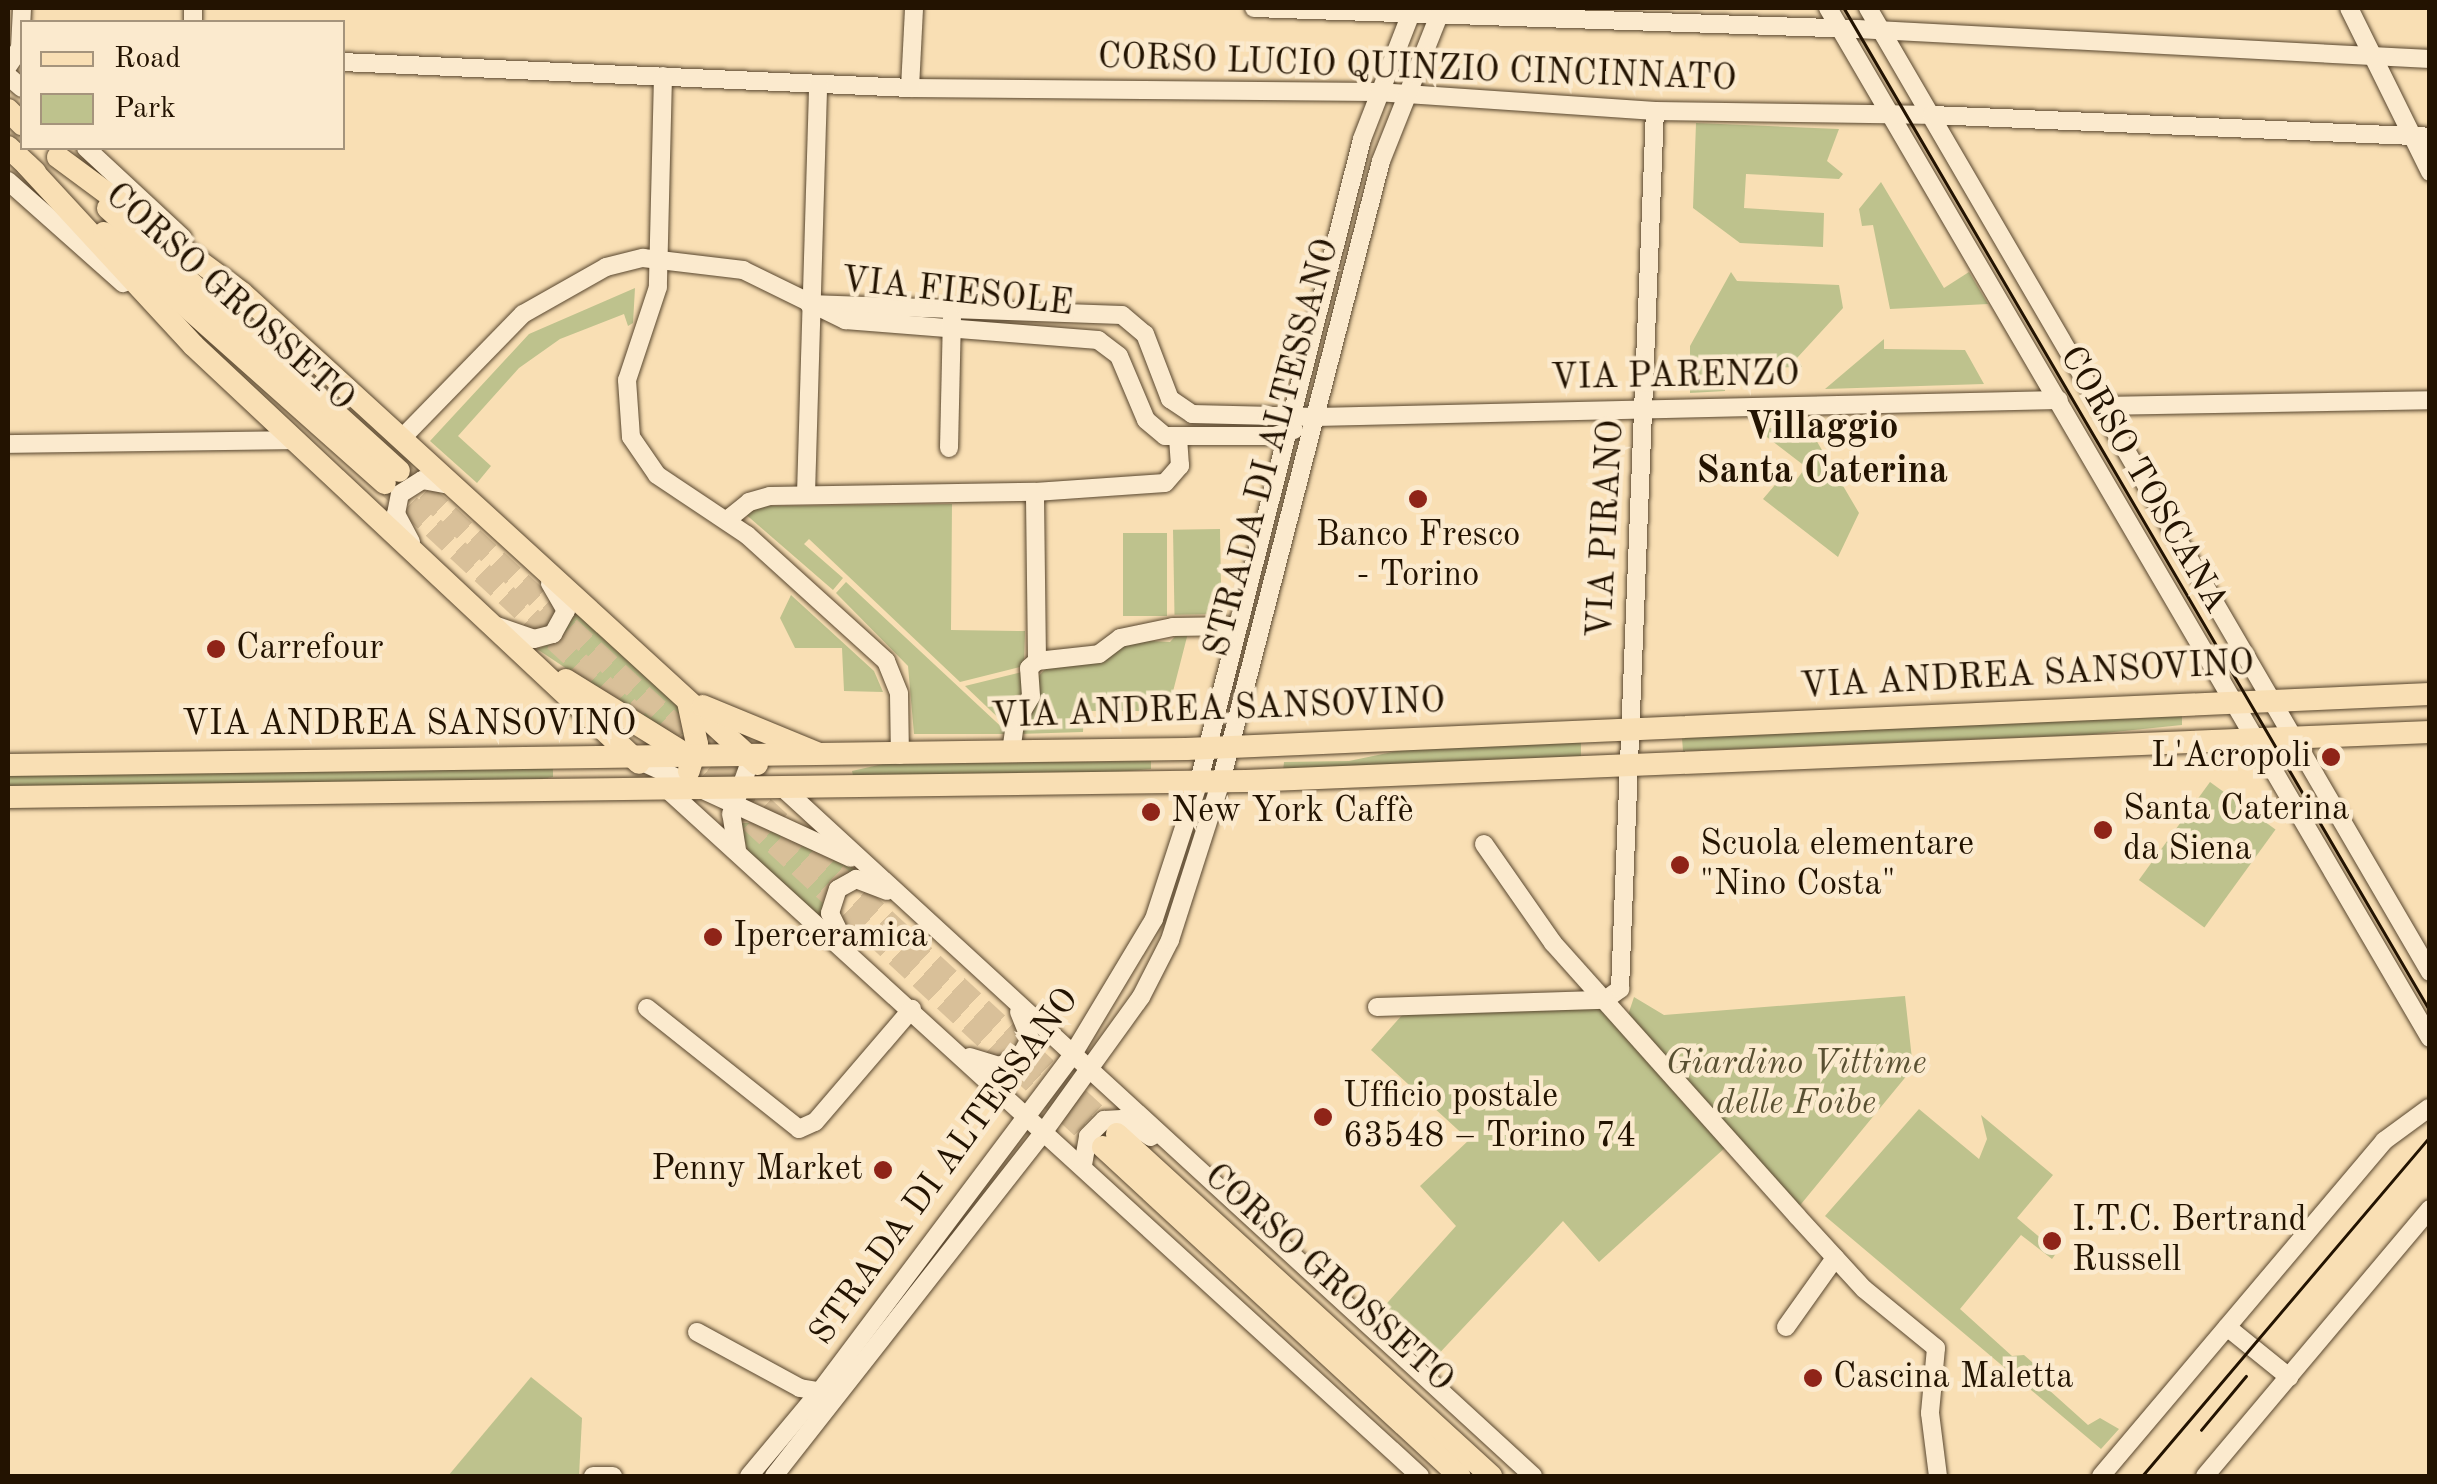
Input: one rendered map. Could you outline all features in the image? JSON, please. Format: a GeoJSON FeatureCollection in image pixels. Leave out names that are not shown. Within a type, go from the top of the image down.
{"type":"FeatureCollection","features":[{"type":"Feature","properties":{"kind":"main road","name":"CORSO GROSSETO"},"geometry":{"type":"LineString","coordinates":[[8,147],[392,477],[53,152]]}},
{"type":"Feature","properties":{"kind":"main road","name":"CORSO GROSSETO"},"geometry":{"type":"LineString","coordinates":[[53,152],[242,294],[686,698],[741,782],[784,788]]}},
{"type":"Feature","properties":{"kind":"main road","name":"CORSO GROSSETO"},"geometry":{"type":"LineString","coordinates":[[27,165],[193,345],[487,623],[633,758],[682,776]]}},
{"type":"Feature","properties":{"kind":"main road"},"geometry":{"type":"LineString","coordinates":[[516,649],[682,776],[696,726],[686,698]]}},
{"type":"Feature","properties":{"kind":"main road","name":"VIA ANDREA SANSOVINO"},"geometry":{"type":"LineString","coordinates":[[8,765],[633,758],[711,789],[827,758],[1218,747],[2430,694]]}},
{"type":"Feature","properties":{"kind":"main road"},"geometry":{"type":"LineString","coordinates":[[686,698],[827,758]]}},
{"type":"Feature","properties":{"kind":"main road","name":"VIA ANDREA SANSOVINO"},"geometry":{"type":"LineString","coordinates":[[784,788],[1632,770],[2430,732]]}},
{"type":"Feature","properties":{"kind":"main road","name":"VIA ANDREA SANSOVINO"},"geometry":{"type":"LineString","coordinates":[[8,797],[682,776],[741,782]]}},
{"type":"Feature","properties":{"kind":"main road","name":"CORSO GROSSETO"},"geometry":{"type":"LineString","coordinates":[[1458,1476],[1110,1140],[1491,1476]]}},
{"type":"Feature","properties":{"kind":"street"},"geometry":{"type":"LineString","coordinates":[[910,88],[914,8]]}},
{"type":"Feature","properties":{"kind":"street","name":"CORSO LUCIO QUINZIO CINCINNATO"},"geometry":{"type":"LineString","coordinates":[[1254,8],[1440,11],[2430,60]]}},
{"type":"Feature","properties":{"kind":"street","name":"CORSO TOSCANA"},"geometry":{"type":"LineString","coordinates":[[1828,8],[2430,1038]]}},
{"type":"Feature","properties":{"kind":"street","name":"CORSO TOSCANA"},"geometry":{"type":"LineString","coordinates":[[1868,8],[2430,972]]}},
{"type":"Feature","properties":{"kind":"street"},"geometry":{"type":"LineString","coordinates":[[2349,8],[2420,136],[2430,172]]}},
{"type":"Feature","properties":{"kind":"street","name":"STRADA DI ALTESSANO"},"geometry":{"type":"LineString","coordinates":[[1218,747],[1237,626],[1286,434],[1377,92],[1412,10]]}},
{"type":"Feature","properties":{"kind":"street","name":"STRADA DI ALTESSANO"},"geometry":{"type":"LineString","coordinates":[[774,1476],[839,1400],[1045,1130],[1164,953],[1218,747],[1316,417],[1381,161],[1440,11]]}},
{"type":"Feature","properties":{"kind":"street","name":"CORSO LUCIO QUINZIO CINCINNATO"},"geometry":{"type":"LineString","coordinates":[[345,62],[910,88],[1377,92],[1655,111],[1932,115],[2420,136]]}},
{"type":"Feature","properties":{"kind":"street"},"geometry":{"type":"LineString","coordinates":[[663,76],[656,302],[626,386],[630,431],[657,476],[727,520],[886,661],[899,694],[900,755]]}},
{"type":"Feature","properties":{"kind":"street"},"geometry":{"type":"LineString","coordinates":[[806,494],[818,84]]}},
{"type":"Feature","properties":{"kind":"street","name":"VIA PIRANO"},"geometry":{"type":"LineString","coordinates":[[1605,1000],[1621,985],[1655,111]]}},
{"type":"Feature","properties":{"kind":"street","name":"CORSO GROSSETO"},"geometry":{"type":"LineString","coordinates":[[88,150],[242,294]]}},
{"type":"Feature","properties":{"kind":"street","name":"CORSO GROSSETO"},"geometry":{"type":"LineString","coordinates":[[8,181],[193,345]]}},
{"type":"Feature","properties":{"kind":"street"},"geometry":{"type":"LineString","coordinates":[[401,439],[523,314],[606,267],[658,258],[735,268],[809,304]]}},
{"type":"Feature","properties":{"kind":"street","name":"VIA FIESOLE"},"geometry":{"type":"LineString","coordinates":[[809,304],[1122,315],[1145,334],[1168,396],[1181,410],[1292,413]]}},
{"type":"Feature","properties":{"kind":"street","name":"VIA FIESOLE"},"geometry":{"type":"LineString","coordinates":[[809,304],[845,320],[1102,341],[1120,358],[1148,424],[1178,437]]}},
{"type":"Feature","properties":{"kind":"street"},"geometry":{"type":"LineString","coordinates":[[949,448],[953,307]]}},
{"type":"Feature","properties":{"kind":"street","name":"VIA PARENZO"},"geometry":{"type":"LineString","coordinates":[[1292,413],[1316,417],[2060,400]]}},
{"type":"Feature","properties":{"kind":"street"},"geometry":{"type":"LineString","coordinates":[[2100,406],[2430,400]]}},
{"type":"Feature","properties":{"kind":"street"},"geometry":{"type":"LineString","coordinates":[[727,520],[753,499],[806,494],[1035,492],[1165,483],[1180,469],[1178,437],[1286,434],[1316,417]]}},
{"type":"Feature","properties":{"kind":"street"},"geometry":{"type":"LineString","coordinates":[[8,444],[292,440]]}},
{"type":"Feature","properties":{"kind":"street","name":"CORSO GROSSETO"},"geometry":{"type":"LineString","coordinates":[[420,559],[397,518],[397,499],[418,481],[452,486]]}},
{"type":"Feature","properties":{"kind":"street"},"geometry":{"type":"LineString","coordinates":[[1035,492],[1037,661]]}},
{"type":"Feature","properties":{"kind":"street","name":"CORSO GROSSETO"},"geometry":{"type":"LineString","coordinates":[[487,623],[539,640],[560,626],[564,604],[532,559]]}},
{"type":"Feature","properties":{"kind":"street"},"geometry":{"type":"LineString","coordinates":[[1011,752],[1016,724],[1031,696],[1029,668],[1037,661],[1102,653],[1120,638],[1173,626],[1237,626]]}},
{"type":"Feature","properties":{"kind":"street","name":"CORSO GROSSETO"},"geometry":{"type":"LineString","coordinates":[[682,776],[739,856],[1045,1130],[1420,1476]]}},
{"type":"Feature","properties":{"kind":"street","name":"STRADA DI ALTESSANO"},"geometry":{"type":"LineString","coordinates":[[748,1476],[822,1390],[1073,1054],[1150,925],[1210,781]]}},
{"type":"Feature","properties":{"kind":"street"},"geometry":{"type":"LineString","coordinates":[[739,856],[730,824],[741,782]]}},
{"type":"Feature","properties":{"kind":"street","name":"CORSO GROSSETO"},"geometry":{"type":"LineString","coordinates":[[741,782],[873,869]]}},
{"type":"Feature","properties":{"kind":"street","name":"CORSO GROSSETO"},"geometry":{"type":"LineString","coordinates":[[784,788],[1534,1476]]}},
{"type":"Feature","properties":{"kind":"street"},"geometry":{"type":"LineString","coordinates":[[1484,844],[1531,917],[1836,1258],[1938,1351],[1930,1413],[1938,1476]]}},
{"type":"Feature","properties":{"kind":"street","name":"CORSO GROSSETO"},"geometry":{"type":"LineString","coordinates":[[856,958],[830,913],[840,886],[864,880],[909,904]]}},
{"type":"Feature","properties":{"kind":"street","name":"CORSO GROSSETO"},"geometry":{"type":"LineString","coordinates":[[956,1050],[999,1066],[1024,1054],[1028,1029],[1008,995]]}},
{"type":"Feature","properties":{"kind":"street"},"geometry":{"type":"LineString","coordinates":[[1376,1007],[1605,1000]]}},
{"type":"Feature","properties":{"kind":"street"},"geometry":{"type":"LineString","coordinates":[[646,1008],[799,1129],[812,1125],[912,1010]]}},
{"type":"Feature","properties":{"kind":"street"},"geometry":{"type":"LineString","coordinates":[[2429,1107],[2430,1127]]}},
{"type":"Feature","properties":{"kind":"street"},"geometry":{"type":"LineString","coordinates":[[2101,1476],[2384,1141],[2429,1107]]}},
{"type":"Feature","properties":{"kind":"street","name":"CORSO GROSSETO"},"geometry":{"type":"LineString","coordinates":[[1083,1166],[1090,1132],[1114,1117],[1186,1157]]}},
{"type":"Feature","properties":{"kind":"street"},"geometry":{"type":"LineString","coordinates":[[2205,1476],[2430,1209]]}},
{"type":"Feature","properties":{"kind":"street"},"geometry":{"type":"LineString","coordinates":[[1786,1327],[1836,1258]]}},
{"type":"Feature","properties":{"kind":"street"},"geometry":{"type":"LineString","coordinates":[[2227,1327],[2290,1377]]}},
{"type":"Feature","properties":{"kind":"street","name":"STRADA DI ALTESSANO"},"geometry":{"type":"LineString","coordinates":[[697,1332],[800,1388],[822,1390],[839,1400]]}},
{"type":"Feature","properties":{"kind":"street","name":"CORSO GROSSETO"},"geometry":{"type":"LineString","coordinates":[[1392,1415],[1443,1476]]}},
{"type":"Feature","properties":{"kind":"street","name":"CORSO GROSSETO"},"geometry":{"type":"LineString","coordinates":[[1486,1434],[1519,1476]]}},
{"type":"Feature","properties":{"kind":"street"},"geometry":{"type":"LineString","coordinates":[[593,1476],[613,1476]]}},
{"type":"Feature","properties":{"kind":"green space"},"geometry":{"type":"Polygon","coordinates":[[[1696,123],[1839,129],[1827,161],[1843,174],[1839,179],[1746,174],[1744,208],[1824,213],[1823,247],[1740,243],[1693,208],[1696,123]]]}},
{"type":"Feature","properties":{"kind":"green space"},"geometry":{"type":"Polygon","coordinates":[[[1881,182],[1944,288],[1969,272],[1988,304],[1890,309],[1873,225],[1862,226],[1859,209],[1881,182]]]}},
{"type":"Feature","properties":{"kind":"green space"},"geometry":{"type":"Polygon","coordinates":[[[1731,272],[1737,281],[1839,285],[1843,308],[1797,358],[1802,367],[1725,369],[1725,391],[1690,393],[1690,346],[1731,272]]]}},
{"type":"Feature","properties":{"kind":"green space"},"geometry":{"type":"Polygon","coordinates":[[[635,288],[633,323],[628,326],[624,314],[560,339],[519,368],[458,436],[491,466],[477,483],[430,441],[529,334],[635,288]]]}},
{"type":"Feature","properties":{"kind":"green space"},"geometry":{"type":"Polygon","coordinates":[[[1884,339],[1884,349],[1965,350],[1984,384],[1825,389],[1884,339]]]}},
{"type":"Feature","properties":{"kind":"green space"},"geometry":{"type":"Polygon","coordinates":[[[1755,428],[1809,428],[1859,513],[1838,557],[1763,499],[1780,479],[1791,487],[1806,467],[1755,428]]]}},
{"type":"Feature","properties":{"kind":"green space"},"geometry":{"type":"Polygon","coordinates":[[[952,504],[951,630],[1025,631],[1024,666],[960,682],[809,539],[804,544],[843,578],[833,590],[743,512],[769,506],[952,504]]]}},
{"type":"Feature","properties":{"kind":"green space"},"geometry":{"type":"Polygon","coordinates":[[[1220,529],[1221,614],[1174,615],[1173,530],[1220,529]]]}},
{"type":"Feature","properties":{"kind":"green space"},"geometry":{"type":"Polygon","coordinates":[[[1123,533],[1167,533],[1167,616],[1123,616],[1123,533]]]}},
{"type":"Feature","properties":{"kind":"green space"},"geometry":{"type":"Polygon","coordinates":[[[846,582],[1009,734],[914,734],[908,666],[836,593],[846,582]]]}},
{"type":"Feature","properties":{"kind":"green space"},"geometry":{"type":"Polygon","coordinates":[[[791,595],[874,671],[883,692],[844,691],[842,648],[795,648],[780,618],[791,595]]]}},
{"type":"Feature","properties":{"kind":"green space"},"geometry":{"type":"Polygon","coordinates":[[[573,611],[678,700],[685,734],[666,735],[537,649],[558,641],[573,611]]]}},
{"type":"Feature","properties":{"kind":"green space"},"geometry":{"type":"Polygon","coordinates":[[[1182,629],[1189,629],[1168,711],[1084,711],[1083,732],[1019,734],[1037,678],[1047,667],[1133,640],[1170,642],[1182,629]]]}},
{"type":"Feature","properties":{"kind":"green space"},"geometry":{"type":"Polygon","coordinates":[[[1026,671],[1028,682],[1010,729],[965,686],[1026,671]]]}},
{"type":"Feature","properties":{"kind":"green space"},"geometry":{"type":"Polygon","coordinates":[[[2182,715],[2182,725],[2085,735],[1683,751],[1682,738],[2182,715]]]}},
{"type":"Feature","properties":{"kind":"green space"},"geometry":{"type":"Polygon","coordinates":[[[1581,742],[1581,757],[1283,771],[1284,762],[1349,761],[1402,750],[1581,742]]]}},
{"type":"Feature","properties":{"kind":"green space"},"geometry":{"type":"Polygon","coordinates":[[[1151,761],[1151,769],[1064,777],[854,779],[852,771],[883,764],[1151,761]]]}},
{"type":"Feature","properties":{"kind":"green space"},"geometry":{"type":"Polygon","coordinates":[[[553,767],[553,777],[515,784],[8,790],[8,774],[553,767]]]}},
{"type":"Feature","properties":{"kind":"green space"},"geometry":{"type":"Polygon","coordinates":[[[2210,782],[2276,830],[2204,928],[2139,880],[2210,782]]]}},
{"type":"Feature","properties":{"kind":"green space"},"geometry":{"type":"Polygon","coordinates":[[[739,823],[765,823],[861,872],[830,887],[823,920],[748,851],[739,823]]]}},
{"type":"Feature","properties":{"kind":"green space","name":"Giardino Vittime delle Foibe"},"geometry":{"type":"Polygon","coordinates":[[[1905,996],[1913,1068],[1797,1209],[1627,1018],[1634,997],[1664,1015],[1905,996]]]}},
{"type":"Feature","properties":{"kind":"green space","name":"Giardino Vittime delle Foibe"},"geometry":{"type":"Polygon","coordinates":[[[1603,1003],[1727,1146],[1599,1262],[1563,1221],[1433,1360],[1380,1311],[1456,1226],[1420,1186],[1469,1140],[1371,1050],[1403,1014],[1603,1003]]]}},
{"type":"Feature","properties":{"kind":"green space"},"geometry":{"type":"Polygon","coordinates":[[[1919,1109],[1979,1159],[1987,1139],[1981,1115],[2053,1175],[2017,1218],[2057,1252],[2052,1259],[2021,1235],[1960,1309],[2012,1356],[2024,1355],[2055,1382],[2049,1390],[2088,1425],[2100,1418],[2119,1429],[2101,1449],[1825,1216],[1919,1109]]]}},
{"type":"Feature","properties":{"kind":"green space"},"geometry":{"type":"Polygon","coordinates":[[[531,1377],[582,1418],[579,1476],[448,1476],[531,1377]]]}},
{"type":"Feature","properties":{"kind":"tunnel"},"geometry":{"type":"LineString","coordinates":[[400,471],[1117,1134]]}},
{"type":"Feature","properties":{"kind":"tunnel"},"geometry":{"type":"LineString","coordinates":[[385,483],[640,719]]}},
{"type":"Feature","properties":{"kind":"tunnel"},"geometry":{"type":"LineString","coordinates":[[678,754],[1103,1147]]}},
{"type":"Feature","properties":{"kind":"tram line"},"geometry":{"type":"LineString","coordinates":[[1844,8],[2430,1011]]}},
{"type":"Feature","properties":{"kind":"tram line"},"geometry":{"type":"LineString","coordinates":[[2142,1476],[2430,1137]]}},
{"type":"Feature","properties":{"kind":"tram line"},"geometry":{"type":"LineString","coordinates":[[2201,1430],[2246,1376]]}},
{"type":"Feature","properties":{"kind":"place","name":"Banco Fresco - Torino"},"geometry":{"type":"Point","coordinates":[1418,499]}},
{"type":"Feature","properties":{"kind":"place","name":"Carrefour"},"geometry":{"type":"Point","coordinates":[216,649]}},
{"type":"Feature","properties":{"kind":"place","name":"L'Acropoli"},"geometry":{"type":"Point","coordinates":[2331,757]}},
{"type":"Feature","properties":{"kind":"place","name":"New York Caffè"},"geometry":{"type":"Point","coordinates":[1151,812]}},
{"type":"Feature","properties":{"kind":"place","name":"Santa Caterina da Siena"},"geometry":{"type":"Point","coordinates":[2103,830]}},
{"type":"Feature","properties":{"kind":"place","name":"Scuola elementare \"Nino Costa\""},"geometry":{"type":"Point","coordinates":[1680,865]}},
{"type":"Feature","properties":{"kind":"place","name":"Iperceramica"},"geometry":{"type":"Point","coordinates":[713,937]}},
{"type":"Feature","properties":{"kind":"place","name":"Ufficio postale 63548 – Torino 74"},"geometry":{"type":"Point","coordinates":[1323,1117]}},
{"type":"Feature","properties":{"kind":"place","name":"Penny Market"},"geometry":{"type":"Point","coordinates":[883,1170]}},
{"type":"Feature","properties":{"kind":"place","name":"I.T.C. Bertrand Russell"},"geometry":{"type":"Point","coordinates":[2052,1241]}},
{"type":"Feature","properties":{"kind":"place","name":"Cascina Maletta"},"geometry":{"type":"Point","coordinates":[1813,1378]}},
{"type":"Feature","properties":{"kind":"district","name":"Villaggio Santa Caterina"},"geometry":{"type":"Point","coordinates":[1822,451]}}]}
